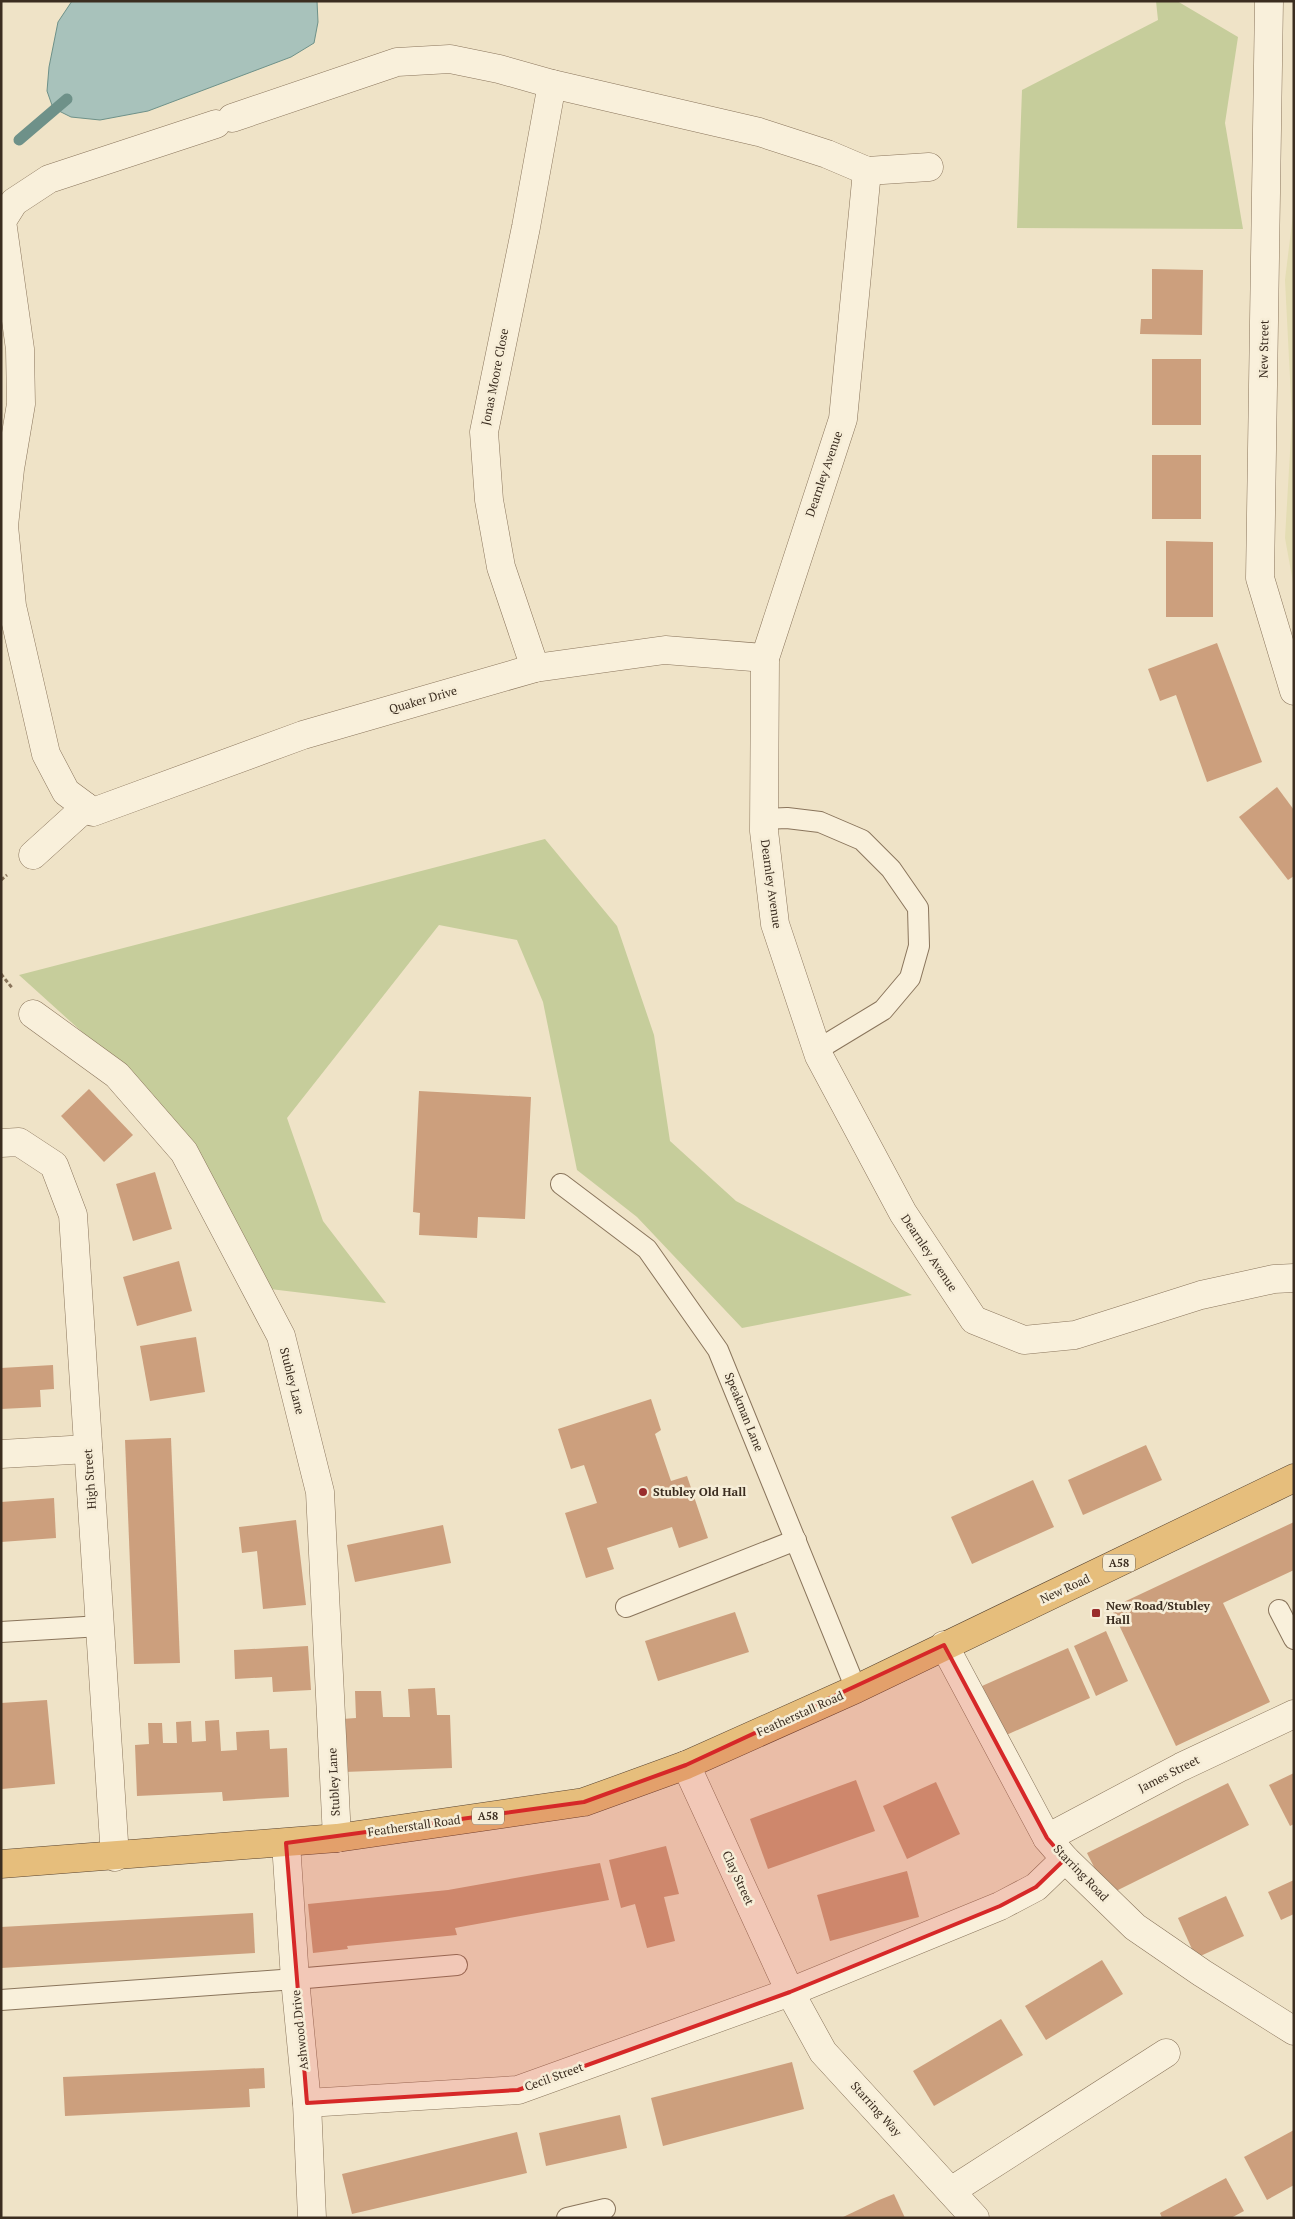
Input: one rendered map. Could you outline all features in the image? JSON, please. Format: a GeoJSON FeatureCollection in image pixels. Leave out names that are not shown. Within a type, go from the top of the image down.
{"type":"FeatureCollection","features":[{"type":"Feature","properties":{"kind":"highway","name":"New Road"},"geometry":{"type":"LineString","coordinates":[[944,1646],[1294,1478]]}},
{"type":"Feature","properties":{"kind":"highway","name":"Featherstall Road"},"geometry":{"type":"LineString","coordinates":[[1,1864],[115,1857],[336,1838],[584,1802],[686,1765],[856,1689],[944,1646]]}},
{"type":"Feature","properties":{"kind":"street","name":"New Street"},"geometry":{"type":"LineString","coordinates":[[1269,1],[1260,578],[1294,691]]}},
{"type":"Feature","properties":{"kind":"street"},"geometry":{"type":"LineString","coordinates":[[33,855],[89,809],[66,792],[46,754],[12,606],[4,526],[10,469],[21,404],[20,358],[2,221],[14,202],[49,179],[397,62],[450,59],[499,69],[552,84],[759,132],[827,154],[867,170],[929,167]]}},
{"type":"Feature","properties":{"kind":"street","name":"Jonas Moore Close"},"geometry":{"type":"LineString","coordinates":[[535,668],[501,567],[489,500],[484,432],[526,227],[552,84]]}},
{"type":"Feature","properties":{"kind":"street","name":"Dearnley Avenue"},"geometry":{"type":"LineString","coordinates":[[867,170],[843,419],[765,658],[764,819],[775,924],[817,1050],[903,1213],[974,1320],[1024,1340],[1075,1335],[1201,1295],[1274,1279],[1294,1278]]}},
{"type":"Feature","properties":{"kind":"street","name":"Quaker Drive"},"geometry":{"type":"LineString","coordinates":[[89,809],[303,735],[535,668],[665,650],[765,658]]}},
{"type":"Feature","properties":{"kind":"street","name":"Stubley Lane"},"geometry":{"type":"LineString","coordinates":[[34,1014],[117,1075],[184,1152],[281,1336],[320,1492],[336,1838]]}},
{"type":"Feature","properties":{"kind":"street","name":"High Street"},"geometry":{"type":"LineString","coordinates":[[1,1143],[19,1142],[54,1165],[73,1215],[88,1449],[102,1626],[115,1857]]}},
{"type":"Feature","properties":{"kind":"street"},"geometry":{"type":"LineString","coordinates":[[1,1454],[88,1449]]}},
{"type":"Feature","properties":{"kind":"street","name":"Starring Road"},"geometry":{"type":"LineString","coordinates":[[944,1646],[1047,1838],[1065,1859],[1135,1927],[1202,1974],[1294,2031]]}},
{"type":"Feature","properties":{"kind":"street","name":"James Street"},"geometry":{"type":"LineString","coordinates":[[1047,1838],[1181,1767],[1294,1714]]}},
{"type":"Feature","properties":{"kind":"street","name":"Clay Street"},"geometry":{"type":"LineString","coordinates":[[686,1765],[790,1992]]}},
{"type":"Feature","properties":{"kind":"street","name":"Ashwood Drive"},"geometry":{"type":"LineString","coordinates":[[286,1843],[295,1980],[307,2103],[312,2218]]}},
{"type":"Feature","properties":{"kind":"street","name":"Cecil Street"},"geometry":{"type":"LineString","coordinates":[[307,2103],[518,2090],[790,1992],[1000,1906],[1036,1887],[1065,1859]]}},
{"type":"Feature","properties":{"kind":"street","name":"Starring Way"},"geometry":{"type":"LineString","coordinates":[[790,1992],[823,2052],[975,2218]]}},
{"type":"Feature","properties":{"kind":"street"},"geometry":{"type":"LineString","coordinates":[[950,2191],[1166,2053]]}},
{"type":"Feature","properties":{"kind":"lane"},"geometry":{"type":"LineString","coordinates":[[764,819],[787,818],[820,822],[862,840],[891,869],[918,908],[919,946],[910,978],[883,1010],[817,1050]]}},
{"type":"Feature","properties":{"kind":"lane","name":"Speakman Lane"},"geometry":{"type":"LineString","coordinates":[[561,1184],[647,1249],[718,1350],[856,1689]]}},
{"type":"Feature","properties":{"kind":"lane"},"geometry":{"type":"LineString","coordinates":[[626,1607],[796,1540]]}},
{"type":"Feature","properties":{"kind":"lane"},"geometry":{"type":"LineString","coordinates":[[1279,1610],[1294,1639]]}},
{"type":"Feature","properties":{"kind":"lane"},"geometry":{"type":"LineString","coordinates":[[1,1632],[102,1626]]}},
{"type":"Feature","properties":{"kind":"lane"},"geometry":{"type":"LineString","coordinates":[[1,2000],[295,1980],[457,1965]]}},
{"type":"Feature","properties":{"kind":"lane"},"geometry":{"type":"LineString","coordinates":[[567,2218],[605,2209]]}},
{"type":"Feature","properties":{"kind":"highlighted area"},"geometry":{"type":"Polygon","coordinates":[[[944,1645],[1047,1838],[1065,1859],[1036,1887],[1000,1906],[790,1992],[518,2090],[307,2103],[286,1843],[584,1802],[686,1765],[944,1645]]]}},
{"type":"Feature","properties":{"kind":"shaded area"},"geometry":{"type":"Polygon","coordinates":[[[1294,206],[1294,588],[1285,538],[1292,418],[1285,280],[1294,206]]]}},
{"type":"Feature","properties":{"kind":"green space"},"geometry":{"type":"Polygon","coordinates":[[[1156,1],[1177,1],[1238,37],[1225,123],[1243,229],[1017,228],[1022,90],[1158,20],[1156,1]]]}},
{"type":"Feature","properties":{"kind":"green space"},"geometry":{"type":"Polygon","coordinates":[[[545,839],[617,926],[654,1035],[670,1141],[736,1201],[912,1295],[742,1328],[637,1217],[577,1170],[543,1002],[517,940],[439,925],[287,1118],[323,1221],[386,1303],[270,1289],[112,1059],[19,975],[545,839]]]}},
{"type":"Feature","properties":{"kind":"water"},"geometry":{"type":"Polygon","coordinates":[[[72,1],[317,1],[318,22],[314,43],[291,57],[148,111],[100,120],[71,117],[53,108],[47,91],[49,67],[58,22],[72,1]]]}},
{"type":"Feature","properties":{"kind":"building"},"geometry":{"type":"Polygon","coordinates":[[[1152,269],[1203,270],[1202,335],[1140,334],[1141,319],[1152,319],[1152,269]]]}},
{"type":"Feature","properties":{"kind":"building"},"geometry":{"type":"Polygon","coordinates":[[[1152,359],[1201,359],[1201,425],[1152,425],[1152,359]]]}},
{"type":"Feature","properties":{"kind":"building"},"geometry":{"type":"Polygon","coordinates":[[[1152,455],[1201,455],[1201,519],[1152,519],[1152,455]]]}},
{"type":"Feature","properties":{"kind":"building"},"geometry":{"type":"Polygon","coordinates":[[[1166,541],[1213,542],[1213,617],[1166,617],[1166,541]]]}},
{"type":"Feature","properties":{"kind":"building"},"geometry":{"type":"Polygon","coordinates":[[[1217,643],[1262,762],[1207,782],[1176,695],[1160,701],[1148,669],[1217,643]]]}},
{"type":"Feature","properties":{"kind":"building"},"geometry":{"type":"Polygon","coordinates":[[[1277,787],[1294,810],[1294,876],[1288,880],[1239,817],[1277,787]]]}},
{"type":"Feature","properties":{"kind":"building"},"geometry":{"type":"Polygon","coordinates":[[[89,1089],[133,1135],[104,1162],[61,1116],[89,1089]]]}},
{"type":"Feature","properties":{"kind":"building"},"geometry":{"type":"Polygon","coordinates":[[[419,1091],[531,1097],[525,1219],[478,1217],[477,1238],[419,1235],[420,1213],[413,1212],[419,1091]]]}},
{"type":"Feature","properties":{"kind":"building"},"geometry":{"type":"Polygon","coordinates":[[[155,1172],[172,1229],[133,1241],[116,1184],[155,1172]]]}},
{"type":"Feature","properties":{"kind":"building"},"geometry":{"type":"Polygon","coordinates":[[[179,1261],[192,1311],[137,1326],[123,1277],[179,1261]]]}},
{"type":"Feature","properties":{"kind":"building"},"geometry":{"type":"Polygon","coordinates":[[[196,1337],[205,1392],[150,1401],[140,1346],[196,1337]]]}},
{"type":"Feature","properties":{"kind":"building"},"geometry":{"type":"Polygon","coordinates":[[[53,1365],[54,1389],[40,1390],[41,1407],[1,1409],[1,1368],[53,1365]]]}},
{"type":"Feature","properties":{"kind":"building","name":"Stubley Old Hall"},"geometry":{"type":"Polygon","coordinates":[[[651,1399],[661,1430],[655,1434],[671,1481],[687,1476],[708,1538],[679,1548],[672,1527],[607,1548],[614,1569],[586,1578],[565,1513],[597,1503],[584,1465],[571,1469],[558,1429],[651,1399]]]}},
{"type":"Feature","properties":{"kind":"building"},"geometry":{"type":"Polygon","coordinates":[[[171,1438],[180,1663],[134,1664],[125,1440],[171,1438]]]}},
{"type":"Feature","properties":{"kind":"building"},"geometry":{"type":"Polygon","coordinates":[[[1146,1445],[1162,1480],[1083,1515],[1068,1480],[1146,1445]]]}},
{"type":"Feature","properties":{"kind":"building"},"geometry":{"type":"Polygon","coordinates":[[[1033,1480],[1054,1527],[972,1564],[951,1517],[1033,1480]]]}},
{"type":"Feature","properties":{"kind":"building"},"geometry":{"type":"Polygon","coordinates":[[[54,1498],[56,1538],[1,1542],[1,1502],[54,1498]]]}},
{"type":"Feature","properties":{"kind":"building"},"geometry":{"type":"Polygon","coordinates":[[[296,1520],[306,1605],[263,1609],[257,1551],[242,1553],[239,1527],[296,1520]]]}},
{"type":"Feature","properties":{"kind":"building"},"geometry":{"type":"Polygon","coordinates":[[[1294,1522],[1294,1570],[1223,1603],[1270,1702],[1176,1746],[1111,1608],[1294,1522]]]}},
{"type":"Feature","properties":{"kind":"building"},"geometry":{"type":"Polygon","coordinates":[[[443,1525],[451,1563],[355,1582],[347,1545],[443,1525]]]}},
{"type":"Feature","properties":{"kind":"building"},"geometry":{"type":"Polygon","coordinates":[[[735,1612],[749,1652],[658,1681],[645,1641],[735,1612]]]}},
{"type":"Feature","properties":{"kind":"building"},"geometry":{"type":"Polygon","coordinates":[[[1106,1631],[1128,1681],[1096,1696],[1074,1646],[1106,1631]]]}},
{"type":"Feature","properties":{"kind":"building"},"geometry":{"type":"Polygon","coordinates":[[[308,1646],[311,1690],[273,1692],[272,1677],[235,1679],[234,1650],[308,1646]]]}},
{"type":"Feature","properties":{"kind":"building"},"geometry":{"type":"Polygon","coordinates":[[[1068,1648],[1090,1698],[1004,1736],[982,1686],[1068,1648]]]}},
{"type":"Feature","properties":{"kind":"building"},"geometry":{"type":"Polygon","coordinates":[[[435,1688],[437,1715],[450,1715],[452,1768],[344,1772],[342,1719],[356,1718],[355,1691],[381,1691],[383,1717],[410,1717],[408,1689],[435,1688]]]}},
{"type":"Feature","properties":{"kind":"building"},"geometry":{"type":"Polygon","coordinates":[[[47,1700],[55,1784],[2,1789],[1,1703],[47,1700]]]}},
{"type":"Feature","properties":{"kind":"building"},"geometry":{"type":"Polygon","coordinates":[[[219,1720],[221,1751],[237,1750],[236,1732],[269,1730],[270,1749],[287,1748],[289,1797],[223,1801],[222,1792],[137,1796],[135,1745],[149,1744],[148,1723],[162,1723],[163,1743],[177,1743],[176,1722],[191,1721],[192,1742],[206,1741],[205,1721],[219,1720]]]}},
{"type":"Feature","properties":{"kind":"building"},"geometry":{"type":"Polygon","coordinates":[[[1294,1773],[1294,1824],[1290,1826],[1269,1785],[1294,1773]]]}},
{"type":"Feature","properties":{"kind":"building"},"geometry":{"type":"Polygon","coordinates":[[[856,1780],[875,1831],[768,1869],[750,1819],[856,1780]]]}},
{"type":"Feature","properties":{"kind":"building"},"geometry":{"type":"Polygon","coordinates":[[[936,1782],[960,1834],[907,1859],[883,1806],[936,1782]]]}},
{"type":"Feature","properties":{"kind":"building"},"geometry":{"type":"Polygon","coordinates":[[[1228,1783],[1249,1825],[1108,1895],[1087,1853],[1228,1783]]]}},
{"type":"Feature","properties":{"kind":"building"},"geometry":{"type":"Polygon","coordinates":[[[666,1846],[679,1894],[664,1897],[675,1941],[647,1948],[635,1904],[621,1908],[609,1860],[666,1846]]]}},
{"type":"Feature","properties":{"kind":"building"},"geometry":{"type":"Polygon","coordinates":[[[600,1863],[609,1900],[455,1928],[457,1935],[347,1946],[348,1949],[313,1953],[308,1904],[448,1890],[600,1863]]]}},
{"type":"Feature","properties":{"kind":"building"},"geometry":{"type":"Polygon","coordinates":[[[907,1871],[919,1917],[830,1941],[817,1895],[907,1871]]]}},
{"type":"Feature","properties":{"kind":"building"},"geometry":{"type":"Polygon","coordinates":[[[1294,1880],[1294,1914],[1281,1920],[1268,1892],[1294,1880]]]}},
{"type":"Feature","properties":{"kind":"building"},"geometry":{"type":"Polygon","coordinates":[[[1226,1896],[1244,1936],[1196,1958],[1178,1918],[1226,1896]]]}},
{"type":"Feature","properties":{"kind":"building"},"geometry":{"type":"Polygon","coordinates":[[[253,1913],[255,1953],[1,1968],[1,1927],[253,1913]]]}},
{"type":"Feature","properties":{"kind":"building"},"geometry":{"type":"Polygon","coordinates":[[[1102,1960],[1123,1994],[1046,2040],[1025,2006],[1102,1960]]]}},
{"type":"Feature","properties":{"kind":"building"},"geometry":{"type":"Polygon","coordinates":[[[1001,2019],[1023,2055],[934,2106],[913,2071],[1001,2019]]]}},
{"type":"Feature","properties":{"kind":"building"},"geometry":{"type":"Polygon","coordinates":[[[792,2062],[804,2109],[663,2146],[651,2098],[792,2062]]]}},
{"type":"Feature","properties":{"kind":"building"},"geometry":{"type":"Polygon","coordinates":[[[264,2068],[265,2088],[249,2089],[250,2107],[65,2116],[63,2077],[264,2068]]]}},
{"type":"Feature","properties":{"kind":"building"},"geometry":{"type":"Polygon","coordinates":[[[620,2115],[627,2148],[546,2166],[539,2133],[620,2115]]]}},
{"type":"Feature","properties":{"kind":"building"},"geometry":{"type":"Polygon","coordinates":[[[1294,2130],[1294,2185],[1267,2200],[1244,2157],[1294,2130]]]}},
{"type":"Feature","properties":{"kind":"building"},"geometry":{"type":"Polygon","coordinates":[[[517,2132],[527,2173],[352,2214],[342,2174],[517,2132]]]}},
{"type":"Feature","properties":{"kind":"building"},"geometry":{"type":"Polygon","coordinates":[[[1226,2178],[1244,2211],[1231,2218],[1162,2218],[1160,2213],[1226,2178]]]}},
{"type":"Feature","properties":{"kind":"building"},"geometry":{"type":"Polygon","coordinates":[[[894,2194],[905,2218],[841,2218],[879,2200],[894,2194]]]}},
{"type":"Feature","properties":{"kind":"waterway"},"geometry":{"type":"LineString","coordinates":[[19,140],[67,99]]}},
{"type":"Feature","properties":{"kind":"place","name":"Stubley Old Hall"},"geometry":{"type":"Point","coordinates":[643,1492]}},
{"type":"Feature","properties":{"kind":"place","name":"New Road/Stubley Hall"},"geometry":{"type":"Point","coordinates":[1096,1613]}}]}
